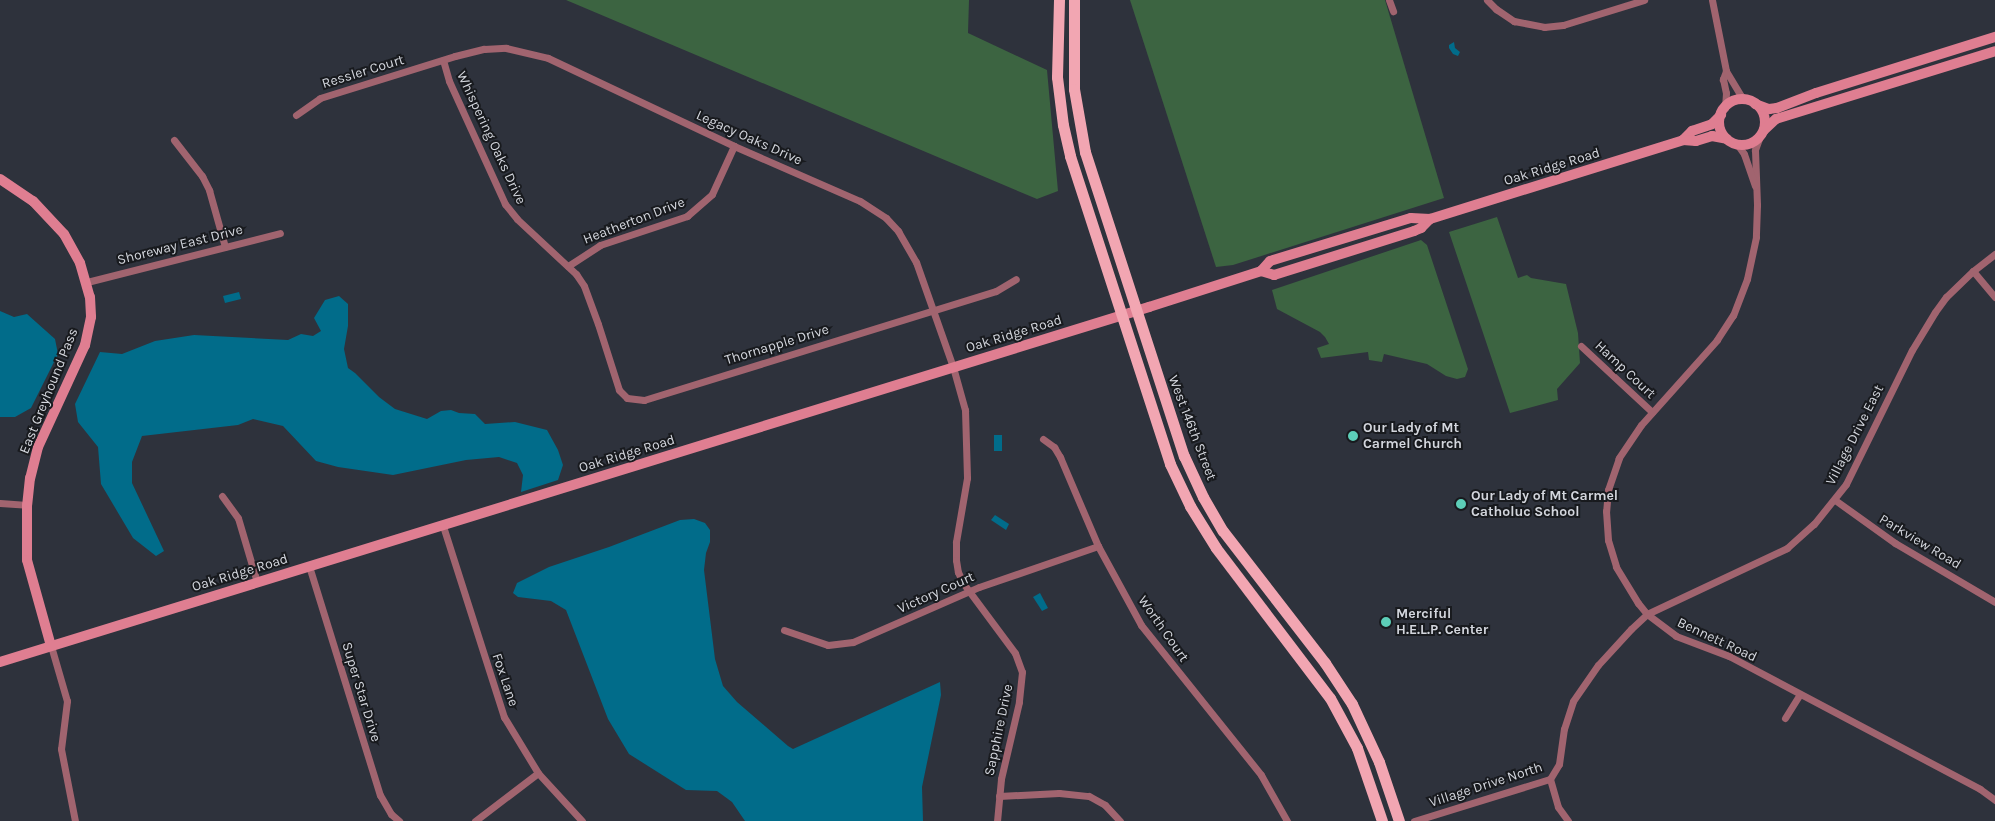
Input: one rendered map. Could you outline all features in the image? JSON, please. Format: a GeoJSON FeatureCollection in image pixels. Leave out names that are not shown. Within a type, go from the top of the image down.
{"type":"FeatureCollection","features":[{"type":"Feature","properties":{"kind":"main road"},"geometry":{"type":"LineString","coordinates":[[1059,0],[1058,78],[1063,125],[1074,172],[1164,446],[1190,506],[1221,555],[1330,698],[1356,748],[1382,821]]}},
{"type":"Feature","properties":{"kind":"main road","name":"West 146th Street"},"geometry":{"type":"LineString","coordinates":[[1074,0],[1073,72],[1081,136],[1135,311],[1177,437],[1203,496],[1240,554],[1325,663],[1343,690],[1373,747],[1399,821]]}},
{"type":"Feature","properties":{"kind":"street"},"geometry":{"type":"LineString","coordinates":[[1389,0],[1393,11]]}},
{"type":"Feature","properties":{"kind":"street"},"geometry":{"type":"LineString","coordinates":[[1487,0],[1514,21],[1544,28],[1563,25],[1644,0]]}},
{"type":"Feature","properties":{"kind":"street"},"geometry":{"type":"LineString","coordinates":[[1712,0],[1726,71],[1741,96],[1769,109],[1995,38]]}},
{"type":"Feature","properties":{"kind":"street","name":"Legacy Oaks Drive"},"geometry":{"type":"LineString","coordinates":[[443,60],[484,49],[506,48],[530,52],[548,58],[734,146],[860,201],[886,218],[908,246],[953,367]]}},
{"type":"Feature","properties":{"kind":"street"},"geometry":{"type":"LineString","coordinates":[[1726,71],[1723,79],[1726,93],[1720,128],[1727,139],[1737,144],[1750,144],[1776,119],[1995,51]]}},
{"type":"Feature","properties":{"kind":"street","name":"Ressler Court"},"geometry":{"type":"LineString","coordinates":[[296,115],[320,98],[443,60]]}},
{"type":"Feature","properties":{"kind":"street","name":"Whispering Oaks Drive"},"geometry":{"type":"LineString","coordinates":[[443,60],[449,81],[506,204],[517,219],[576,274],[589,298],[619,390],[627,398]]}},
{"type":"Feature","properties":{"kind":"street"},"geometry":{"type":"LineString","coordinates":[[1723,111],[1735,101],[1752,102],[1764,116],[1762,133]]}},
{"type":"Feature","properties":{"kind":"street","name":"Oak Ridge Road"},"geometry":{"type":"LineString","coordinates":[[1682,140],[1692,131],[1712,124],[1723,111]]}},
{"type":"Feature","properties":{"kind":"street","name":"Bennett Road"},"geometry":{"type":"LineString","coordinates":[[1762,133],[1756,147],[1758,205],[1754,252],[1738,305],[1714,346],[1652,412],[1630,440],[1619,458],[1608,490],[1606,511],[1608,540],[1616,567],[1633,597],[1647,614],[1676,636],[1729,656],[1980,789],[1995,800]]}},
{"type":"Feature","properties":{"kind":"street","name":"Oak Ridge Road"},"geometry":{"type":"LineString","coordinates":[[0,662],[1135,311],[1261,271],[1270,261],[1410,218],[1430,219],[1682,140],[1696,141],[1712,136],[1727,139]]}},
{"type":"Feature","properties":{"kind":"street"},"geometry":{"type":"LineString","coordinates":[[174,140],[202,176],[209,190],[225,247]]}},
{"type":"Feature","properties":{"kind":"street","name":"Bennett Road"},"geometry":{"type":"LineString","coordinates":[[1737,144],[1745,157],[1756,186]]}},
{"type":"Feature","properties":{"kind":"street","name":"Heatherton Drive"},"geometry":{"type":"LineString","coordinates":[[568,266],[600,245],[687,216],[712,194],[734,146]]}},
{"type":"Feature","properties":{"kind":"street","name":"East Greyhound Pass"},"geometry":{"type":"LineString","coordinates":[[0,179],[33,201],[64,234],[80,262],[87,282],[91,317],[85,345],[38,447],[30,478],[27,505],[28,560],[32,582],[66,694],[61,749],[76,821]]}},
{"type":"Feature","properties":{"kind":"street","name":"Shoreway East Drive"},"geometry":{"type":"LineString","coordinates":[[87,282],[280,233]]}},
{"type":"Feature","properties":{"kind":"street","name":"Village Drive East"},"geometry":{"type":"LineString","coordinates":[[1647,614],[1787,548],[1814,524],[1835,500],[1857,464],[1921,335],[1946,297],[1973,271],[1995,254]]}},
{"type":"Feature","properties":{"kind":"street"},"geometry":{"type":"LineString","coordinates":[[1973,271],[1995,297]]}},
{"type":"Feature","properties":{"kind":"street","name":"Thornapple Drive"},"geometry":{"type":"LineString","coordinates":[[627,398],[644,400],[996,291],[1016,278]]}},
{"type":"Feature","properties":{"kind":"street","name":"Hamp Court"},"geometry":{"type":"LineString","coordinates":[[1581,346],[1652,412]]}},
{"type":"Feature","properties":{"kind":"street","name":"Sapphire Drive"},"geometry":{"type":"LineString","coordinates":[[953,367],[965,410],[967,478],[956,542],[956,560],[963,583],[1015,653],[1022,672],[1019,702],[1006,754],[997,821]]}},
{"type":"Feature","properties":{"kind":"street","name":"Worth Court"},"geometry":{"type":"LineString","coordinates":[[1043,439],[1054,447],[1060,457],[1098,546],[1142,625],[1261,775],[1287,821]]}},
{"type":"Feature","properties":{"kind":"street"},"geometry":{"type":"LineString","coordinates":[[222,496],[238,518],[258,582]]}},
{"type":"Feature","properties":{"kind":"street","name":"Parkview Road"},"geometry":{"type":"LineString","coordinates":[[1835,500],[1895,543],[1995,602]]}},
{"type":"Feature","properties":{"kind":"street"},"geometry":{"type":"LineString","coordinates":[[0,503],[27,505]]}},
{"type":"Feature","properties":{"kind":"street","name":"Fox Lane"},"geometry":{"type":"LineString","coordinates":[[442,526],[497,700],[513,734],[538,773],[582,821]]}},
{"type":"Feature","properties":{"kind":"street","name":"Victory Court"},"geometry":{"type":"LineString","coordinates":[[784,630],[828,645],[853,642],[968,591],[1098,546]]}},
{"type":"Feature","properties":{"kind":"street","name":"Super Star Drive"},"geometry":{"type":"LineString","coordinates":[[309,566],[380,795],[391,814],[399,821]]}},
{"type":"Feature","properties":{"kind":"street","name":"Village Drive North"},"geometry":{"type":"LineString","coordinates":[[1414,821],[1550,779],[1559,764],[1568,714],[1577,695],[1598,665],[1647,614]]}},
{"type":"Feature","properties":{"kind":"street"},"geometry":{"type":"LineString","coordinates":[[1785,718],[1800,694]]}},
{"type":"Feature","properties":{"kind":"street"},"geometry":{"type":"LineString","coordinates":[[475,821],[538,773]]}},
{"type":"Feature","properties":{"kind":"street"},"geometry":{"type":"LineString","coordinates":[[1550,779],[1558,807],[1568,821]]}},
{"type":"Feature","properties":{"kind":"street"},"geometry":{"type":"LineString","coordinates":[[999,796],[1059,793],[1089,796],[1105,805],[1120,821]]}},
{"type":"Feature","properties":{"kind":"green space"},"geometry":{"type":"Polygon","coordinates":[[[566,0],[969,0],[968,33],[1047,70],[1058,191],[1037,199],[566,0]]]}},
{"type":"Feature","properties":{"kind":"green space"},"geometry":{"type":"Polygon","coordinates":[[[1130,0],[1385,0],[1444,198],[1233,265],[1216,267],[1130,0]]]}},
{"type":"Feature","properties":{"kind":"green space"},"geometry":{"type":"Polygon","coordinates":[[[1497,217],[1518,278],[1527,275],[1531,278],[1566,284],[1578,333],[1580,363],[1557,389],[1558,400],[1510,413],[1449,232],[1497,217]]]}},
{"type":"Feature","properties":{"kind":"green space"},"geometry":{"type":"Polygon","coordinates":[[[1421,240],[1427,245],[1468,369],[1465,377],[1457,379],[1446,376],[1427,364],[1384,354],[1382,362],[1369,360],[1368,352],[1321,358],[1317,348],[1329,344],[1325,337],[1320,332],[1277,309],[1272,290],[1421,240]]]}},
{"type":"Feature","properties":{"kind":"water"},"geometry":{"type":"Polygon","coordinates":[[[1454,42],[1455,48],[1460,52],[1458,56],[1453,54],[1449,48],[1449,45],[1454,42]]]}},
{"type":"Feature","properties":{"kind":"water"},"geometry":{"type":"Polygon","coordinates":[[[239,292],[241,299],[225,303],[223,296],[239,292]]]}},
{"type":"Feature","properties":{"kind":"water"},"geometry":{"type":"Polygon","coordinates":[[[339,296],[348,304],[348,326],[344,349],[348,368],[379,397],[395,409],[427,419],[441,411],[451,410],[459,413],[475,414],[485,424],[515,422],[547,430],[558,450],[563,465],[558,480],[521,492],[523,475],[517,463],[499,457],[466,460],[393,475],[338,467],[316,461],[283,426],[253,419],[238,425],[142,436],[132,462],[132,483],[164,551],[156,556],[133,538],[101,484],[98,447],[78,422],[75,404],[100,352],[122,354],[155,341],[194,335],[288,340],[301,334],[313,336],[321,331],[314,318],[325,300],[339,296]]]}},
{"type":"Feature","properties":{"kind":"water"},"geometry":{"type":"Polygon","coordinates":[[[0,311],[14,317],[27,314],[55,339],[58,354],[31,408],[15,417],[0,417],[0,311]]]}},
{"type":"Feature","properties":{"kind":"water"},"geometry":{"type":"Polygon","coordinates":[[[994,435],[1002,435],[1002,451],[994,451],[994,435]]]}},
{"type":"Feature","properties":{"kind":"water"},"geometry":{"type":"Polygon","coordinates":[[[995,515],[1009,524],[1006,530],[991,520],[995,515]]]}},
{"type":"Feature","properties":{"kind":"water"},"geometry":{"type":"Polygon","coordinates":[[[694,519],[705,523],[710,530],[710,542],[706,553],[704,570],[715,659],[723,686],[737,702],[788,746],[793,749],[940,682],[941,695],[922,787],[923,821],[745,821],[732,802],[717,791],[686,790],[629,754],[608,719],[566,610],[551,601],[518,597],[513,593],[517,583],[549,567],[680,520],[694,519]]]}},
{"type":"Feature","properties":{"kind":"water"},"geometry":{"type":"Polygon","coordinates":[[[1040,593],[1048,608],[1042,611],[1033,597],[1040,593]]]}},
{"type":"Feature","properties":{"kind":"place","name":"Our Lady of Mt Carmel Church"},"geometry":{"type":"Point","coordinates":[1353,436]}},
{"type":"Feature","properties":{"kind":"place","name":"Our Lady of Mt Carmel Catholuc School"},"geometry":{"type":"Point","coordinates":[1461,504]}},
{"type":"Feature","properties":{"kind":"place","name":"Merciful H.E.L.P. Center"},"geometry":{"type":"Point","coordinates":[1386,622]}}]}
